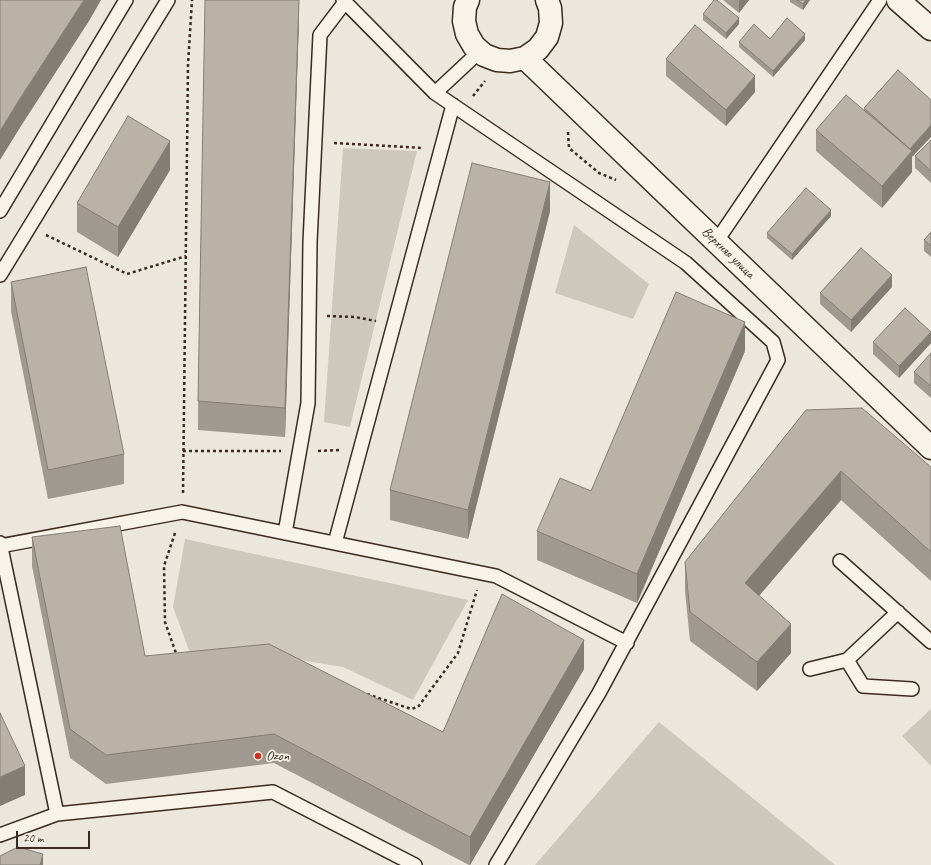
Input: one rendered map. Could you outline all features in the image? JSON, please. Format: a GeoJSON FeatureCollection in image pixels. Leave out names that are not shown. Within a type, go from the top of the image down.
{"type":"FeatureCollection","features":[{"type":"Feature","properties":{"kind":"street"},"geometry":{"type":"LineString","coordinates":[[468,0],[465,7],[464,21],[467,34],[474,46],[484,55],[497,60],[510,61],[525,58],[538,49],[547,37],[551,23],[550,8],[546,0]]}},
{"type":"Feature","properties":{"kind":"street"},"geometry":{"type":"LineString","coordinates":[[898,0],[931,29]]}},
{"type":"Feature","properties":{"kind":"street","name":"Верхняя улица"},"geometry":{"type":"LineString","coordinates":[[525,58],[931,448]]}},
{"type":"Feature","properties":{"kind":"lane"},"geometry":{"type":"LineString","coordinates":[[0,211],[126,0]]}},
{"type":"Feature","properties":{"kind":"lane"},"geometry":{"type":"LineString","coordinates":[[0,275],[168,0]]}},
{"type":"Feature","properties":{"kind":"lane"},"geometry":{"type":"LineString","coordinates":[[716,242],[880,0]]}},
{"type":"Feature","properties":{"kind":"lane"},"geometry":{"type":"LineString","coordinates":[[286,533],[308,403],[310,242],[320,35],[344,1],[435,93],[686,263],[773,342],[778,360],[599,694],[496,865]]}},
{"type":"Feature","properties":{"kind":"lane"},"geometry":{"type":"LineString","coordinates":[[435,93],[480,51]]}},
{"type":"Feature","properties":{"kind":"lane"},"geometry":{"type":"LineString","coordinates":[[335,543],[453,105]]}},
{"type":"Feature","properties":{"kind":"lane"},"geometry":{"type":"LineString","coordinates":[[57,814],[0,544],[182,512],[496,576],[627,643]]}},
{"type":"Feature","properties":{"kind":"lane"},"geometry":{"type":"LineString","coordinates":[[840,561],[931,642]]}},
{"type":"Feature","properties":{"kind":"lane"},"geometry":{"type":"LineString","coordinates":[[810,669],[847,660],[898,612]]}},
{"type":"Feature","properties":{"kind":"lane"},"geometry":{"type":"LineString","coordinates":[[847,660],[863,686],[912,689]]}},
{"type":"Feature","properties":{"kind":"lane"},"geometry":{"type":"LineString","coordinates":[[0,835],[57,814],[273,792],[415,865]]}},
{"type":"Feature","properties":{"kind":"path"},"geometry":{"type":"LineString","coordinates":[[179,659],[165,622],[164,566],[182,512],[188,65],[192,0]]}},
{"type":"Feature","properties":{"kind":"path"},"geometry":{"type":"LineString","coordinates":[[315,142],[441,149]]}},
{"type":"Feature","properties":{"kind":"path"},"geometry":{"type":"LineString","coordinates":[[29,227],[127,274],[186,256]]}},
{"type":"Feature","properties":{"kind":"path"},"geometry":{"type":"LineString","coordinates":[[310,314],[354,317],[394,324]]}},
{"type":"Feature","properties":{"kind":"path"},"geometry":{"type":"LineString","coordinates":[[183,450],[360,450]]}},
{"type":"Feature","properties":{"kind":"path"},"geometry":{"type":"LineString","coordinates":[[366,694],[411,709],[418,707],[458,654],[482,573]]}},
{"type":"Feature","properties":{"kind":"shaded area"},"geometry":{"type":"Polygon","coordinates":[[[343,148],[417,151],[350,427],[324,422],[343,148]]]}},
{"type":"Feature","properties":{"kind":"shaded area"},"geometry":{"type":"Polygon","coordinates":[[[574,225],[649,284],[633,319],[555,293],[574,225]]]}},
{"type":"Feature","properties":{"kind":"shaded area"},"geometry":{"type":"Polygon","coordinates":[[[185,539],[468,600],[413,700],[343,667],[257,653],[196,669],[173,607],[185,539]]]}},
{"type":"Feature","properties":{"kind":"shaded area"},"geometry":{"type":"Polygon","coordinates":[[[931,709],[931,766],[902,736],[931,709]]]}},
{"type":"Feature","properties":{"kind":"shaded area"},"geometry":{"type":"Polygon","coordinates":[[[659,722],[835,865],[535,865],[659,722]]]}},
{"type":"Feature","properties":{"kind":"building"},"geometry":{"type":"Polygon","coordinates":[[[0,0],[84,0],[0,131],[0,0]]]}},
{"type":"Feature","properties":{"kind":"building"},"geometry":{"type":"Polygon","coordinates":[[[205,0],[299,0],[285,408],[198,401],[205,0]]]}},
{"type":"Feature","properties":{"kind":"building"},"geometry":{"type":"Polygon","coordinates":[[[714,0],[717,0],[739,18],[726,33],[703,14],[714,0]]]}},
{"type":"Feature","properties":{"kind":"building"},"geometry":{"type":"Polygon","coordinates":[[[797,0],[806,0],[803,4],[797,0]]]}},
{"type":"Feature","properties":{"kind":"building"},"geometry":{"type":"Polygon","coordinates":[[[787,18],[805,34],[773,71],[739,42],[754,24],[770,39],[787,18]]]}},
{"type":"Feature","properties":{"kind":"building"},"geometry":{"type":"Polygon","coordinates":[[[695,25],[755,76],[726,110],[666,59],[695,25]]]}},
{"type":"Feature","properties":{"kind":"building"},"geometry":{"type":"Polygon","coordinates":[[[898,70],[931,100],[931,125],[910,149],[864,108],[898,70]]]}},
{"type":"Feature","properties":{"kind":"building"},"geometry":{"type":"Polygon","coordinates":[[[846,95],[912,151],[882,186],[816,130],[846,95]]]}},
{"type":"Feature","properties":{"kind":"building"},"geometry":{"type":"Polygon","coordinates":[[[128,116],[170,141],[118,227],[77,203],[128,116]]]}},
{"type":"Feature","properties":{"kind":"building"},"geometry":{"type":"Polygon","coordinates":[[[931,140],[931,171],[915,156],[931,140]]]}},
{"type":"Feature","properties":{"kind":"building"},"geometry":{"type":"Polygon","coordinates":[[[472,163],[550,182],[468,510],[390,490],[472,163]]]}},
{"type":"Feature","properties":{"kind":"building"},"geometry":{"type":"Polygon","coordinates":[[[806,188],[831,210],[792,254],[767,233],[806,188]]]}},
{"type":"Feature","properties":{"kind":"building"},"geometry":{"type":"Polygon","coordinates":[[[931,232],[931,246],[924,240],[931,232]]]}},
{"type":"Feature","properties":{"kind":"building"},"geometry":{"type":"Polygon","coordinates":[[[861,248],[892,275],[851,320],[820,293],[861,248]]]}},
{"type":"Feature","properties":{"kind":"building"},"geometry":{"type":"Polygon","coordinates":[[[86,267],[124,454],[48,470],[11,282],[86,267]]]}},
{"type":"Feature","properties":{"kind":"building"},"geometry":{"type":"Polygon","coordinates":[[[676,292],[745,322],[637,574],[537,531],[560,478],[591,491],[676,292]]]}},
{"type":"Feature","properties":{"kind":"building"},"geometry":{"type":"Polygon","coordinates":[[[905,308],[931,332],[899,366],[873,342],[905,308]]]}},
{"type":"Feature","properties":{"kind":"building"},"geometry":{"type":"Polygon","coordinates":[[[931,353],[931,386],[914,372],[931,353]]]}},
{"type":"Feature","properties":{"kind":"building"},"geometry":{"type":"Polygon","coordinates":[[[862,408],[931,467],[931,552],[841,471],[745,583],[791,624],[757,662],[690,612],[685,562],[806,410],[862,408]]]}},
{"type":"Feature","properties":{"kind":"building"},"geometry":{"type":"Polygon","coordinates":[[[120,526],[145,656],[269,644],[443,732],[502,594],[584,640],[470,837],[274,734],[106,755],[70,729],[32,537],[120,526]]]}},
{"type":"Feature","properties":{"kind":"building"},"geometry":{"type":"Polygon","coordinates":[[[0,713],[25,766],[0,777],[0,713]]]}},
{"type":"Feature","properties":{"kind":"building"},"geometry":{"type":"Polygon","coordinates":[[[18,847],[43,854],[40,865],[0,865],[0,856],[18,847]]]}},
{"type":"Feature","properties":{"kind":"place","name":"Ozon"},"geometry":{"type":"Point","coordinates":[258,756]}}]}
